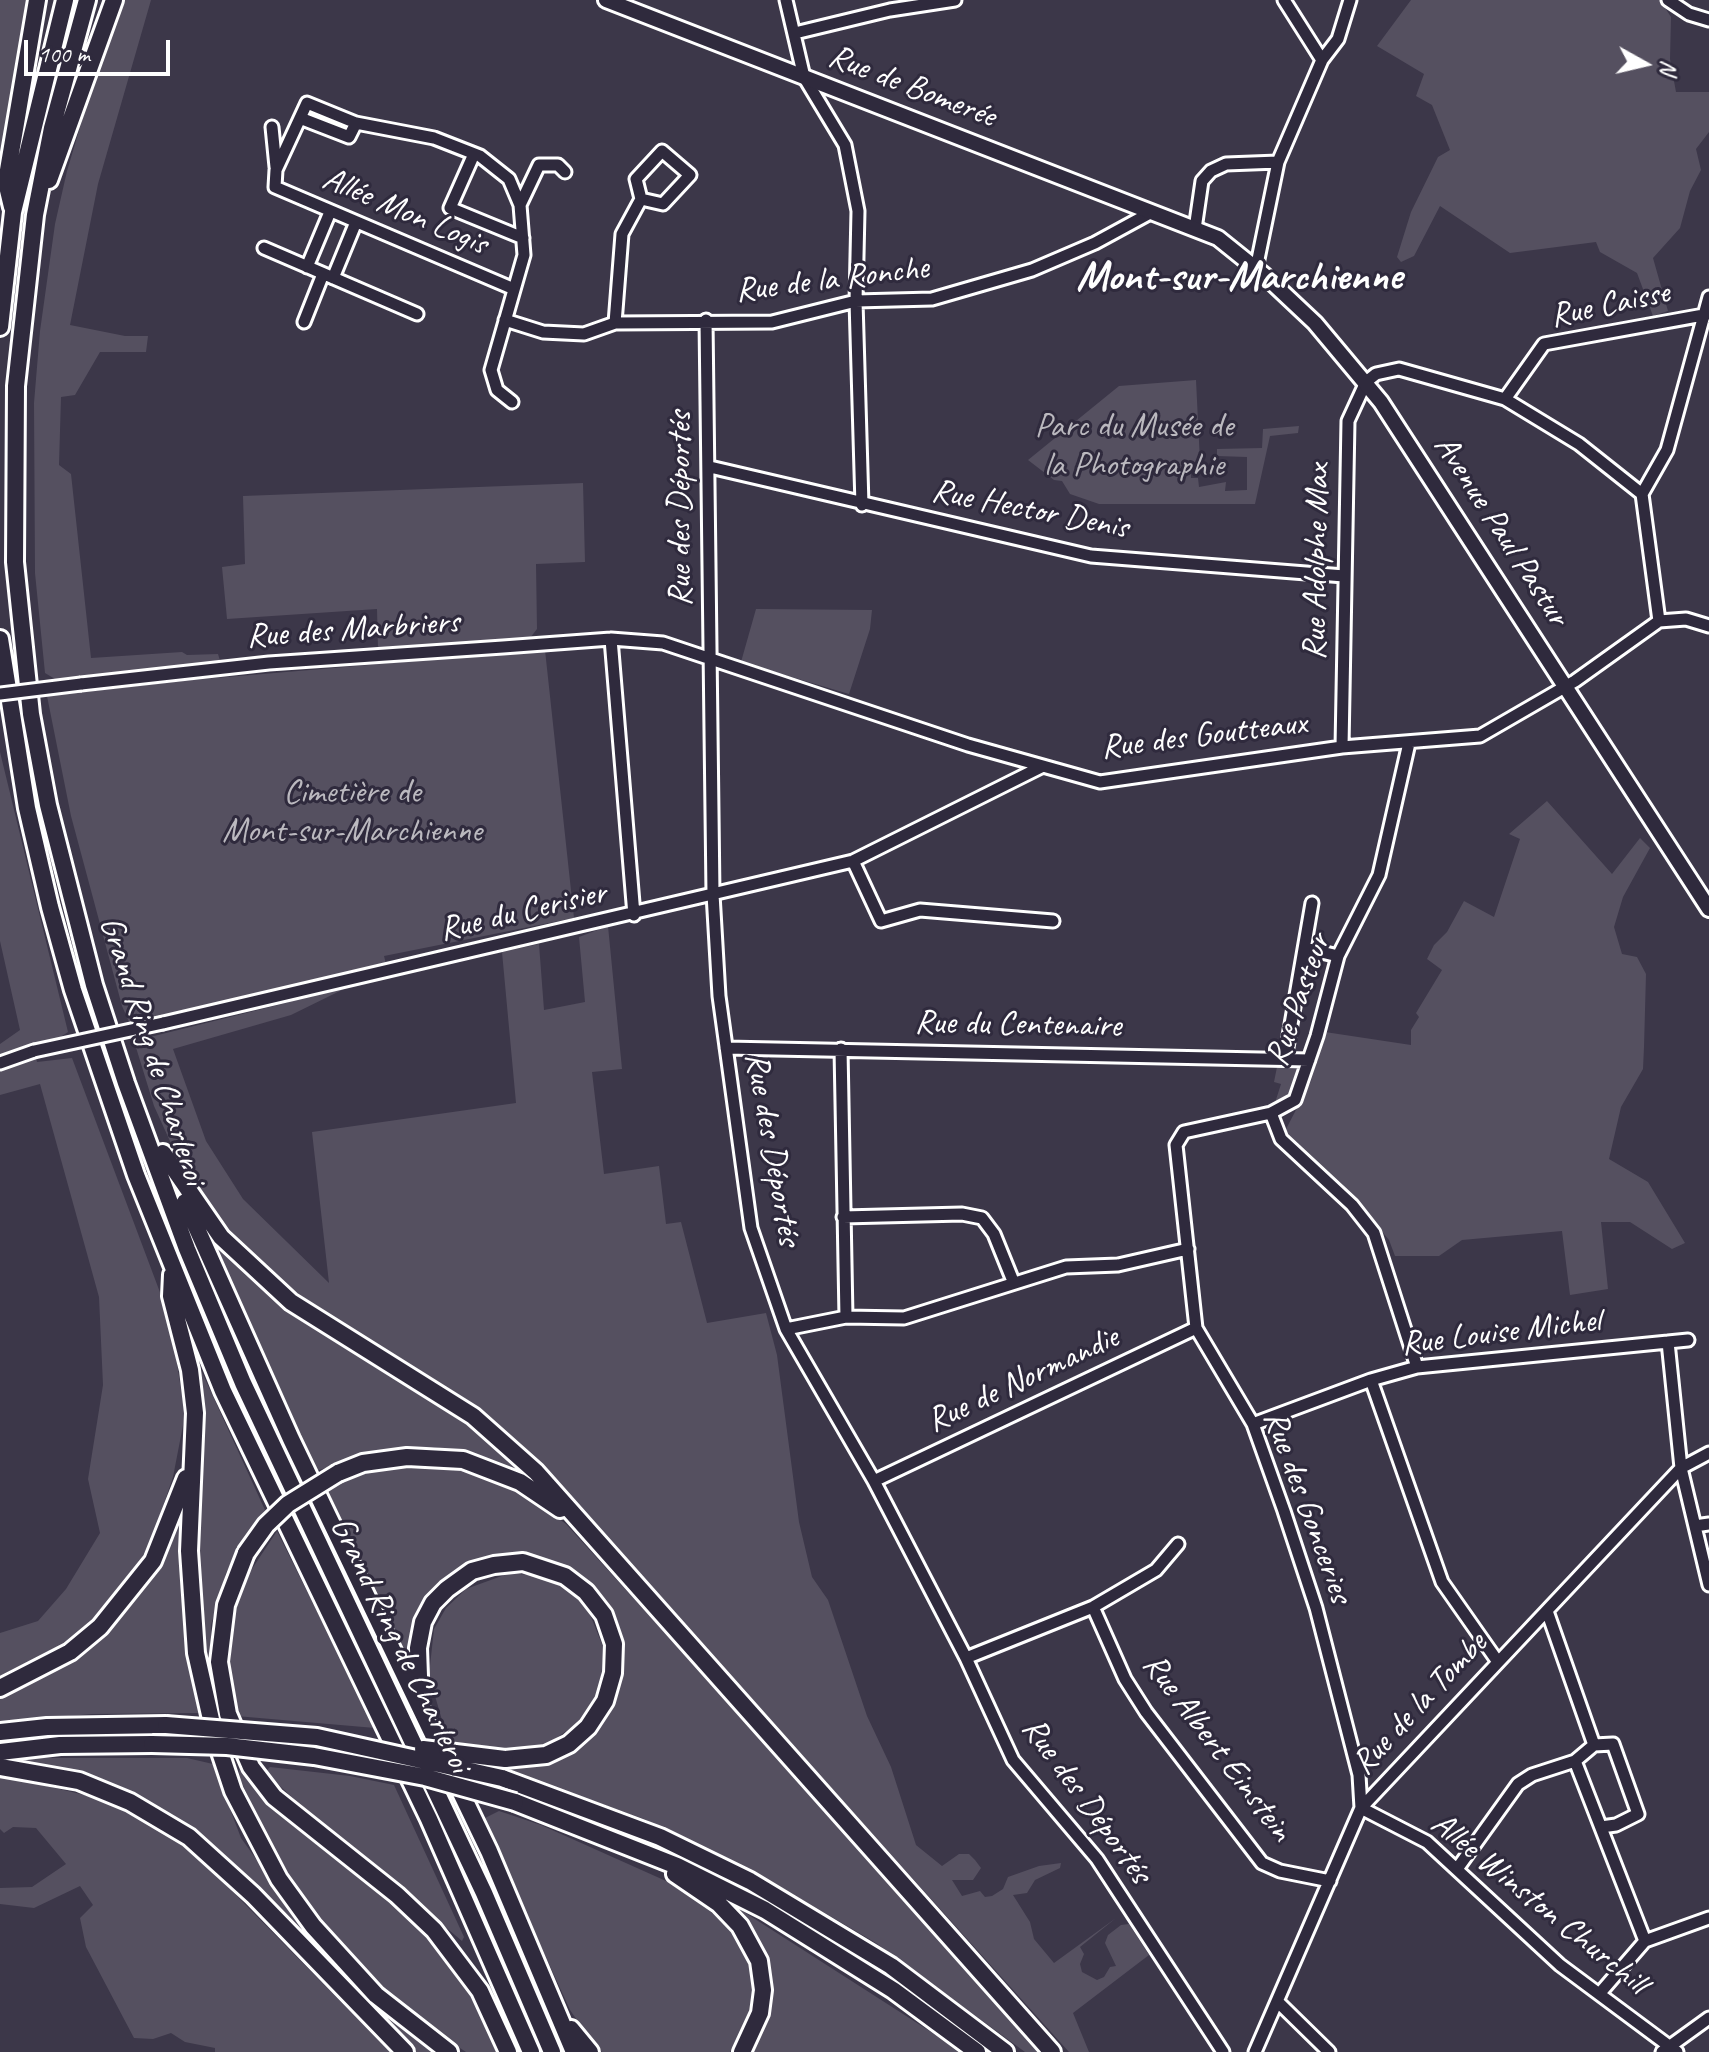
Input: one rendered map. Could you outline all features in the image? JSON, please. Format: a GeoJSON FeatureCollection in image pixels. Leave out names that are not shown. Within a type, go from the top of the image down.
{"type":"FeatureCollection","features":[{"type":"Feature","properties":{"kind":"highway"},"geometry":{"type":"LineString","coordinates":[[13,212],[6,182],[37,0]]}},
{"type":"Feature","properties":{"kind":"highway"},"geometry":{"type":"LineString","coordinates":[[0,327],[13,212],[42,83],[65,0]]}},
{"type":"Feature","properties":{"kind":"highway","name":"Grand Ring de Charleroi"},"geometry":{"type":"LineString","coordinates":[[87,0],[55,115],[35,215],[24,300],[15,431],[15,562],[23,649],[48,805],[94,985],[187,1249],[243,1383],[471,1866],[552,2052]]}},
{"type":"Feature","properties":{"kind":"highway"},"geometry":{"type":"LineString","coordinates":[[35,215],[114,0]]}},
{"type":"Feature","properties":{"kind":"highway","name":"Grand Ring de Charleroi"},"geometry":{"type":"LineString","coordinates":[[0,639],[27,808],[50,907],[104,1087],[172,1269],[223,1391],[466,1899],[531,2052]]}},
{"type":"Feature","properties":{"kind":"highway"},"geometry":{"type":"LineString","coordinates":[[126,1083],[144,1105],[291,1439],[489,1851],[574,2052]]}},
{"type":"Feature","properties":{"kind":"highway"},"geometry":{"type":"LineString","coordinates":[[163,1153],[179,1173],[202,1214],[242,1260],[320,1322],[473,1416],[506,1442],[1052,2052]]}},
{"type":"Feature","properties":{"kind":"highway"},"geometry":{"type":"LineString","coordinates":[[172,1269],[171,1296],[190,1370],[194,1446],[189,1551],[194,1640],[208,1713],[233,1791],[279,1879],[313,1926],[376,1995],[449,2052]]}},
{"type":"Feature","properties":{"kind":"highway"},"geometry":{"type":"LineString","coordinates":[[0,1688],[70,1652],[100,1627],[127,1597],[153,1561],[169,1526],[194,1446]]}},
{"type":"Feature","properties":{"kind":"highway"},"geometry":{"type":"LineString","coordinates":[[508,2052],[480,1991],[434,1930],[397,1895],[274,1797],[251,1767],[228,1714],[219,1662],[226,1605],[246,1553],[266,1525],[288,1504],[338,1473],[363,1463],[407,1457],[463,1460],[520,1482],[587,1529]]}},
{"type":"Feature","properties":{"kind":"highway"},"geometry":{"type":"LineString","coordinates":[[383,1749],[398,1745],[505,1759],[546,1755],[569,1744],[588,1727],[605,1701],[613,1673],[614,1644],[604,1615],[586,1592],[565,1576],[523,1562],[472,1571],[433,1603],[423,1622],[418,1648],[419,1710]]}},
{"type":"Feature","properties":{"kind":"highway"},"geometry":{"type":"LineString","coordinates":[[0,1732],[47,1727],[166,1725],[317,1737],[383,1749],[502,1778],[660,1837],[750,1881],[891,1966],[1005,2052]]}},
{"type":"Feature","properties":{"kind":"highway"},"geometry":{"type":"LineString","coordinates":[[0,1752],[60,1745],[227,1746],[314,1756],[425,1777],[515,1802],[581,1826],[700,1877],[800,1931],[893,1990],[977,2052]]}},
{"type":"Feature","properties":{"kind":"highway"},"geometry":{"type":"LineString","coordinates":[[0,1767],[51,1774],[90,1785],[130,1802],[189,1837],[253,1895],[405,2052]]}},
{"type":"Feature","properties":{"kind":"highway"},"geometry":{"type":"LineString","coordinates":[[658,1861],[719,1904],[751,1943],[763,1990],[757,2024],[742,2052]]}},
{"type":"Feature","properties":{"kind":"highway"},"geometry":{"type":"LineString","coordinates":[[560,2015],[590,2052]]}},
{"type":"Feature","properties":{"kind":"main road","name":"Rue de Bomerée"},"geometry":{"type":"LineString","coordinates":[[606,0],[1195,229]]}},
{"type":"Feature","properties":{"kind":"main road","name":"Avenue Paul Pastur"},"geometry":{"type":"LineString","coordinates":[[1195,229],[1218,238],[1256,269],[1315,323],[1366,382],[1709,909]]}},
{"type":"Feature","properties":{"kind":"street"},"geometry":{"type":"LineString","coordinates":[[786,0],[804,77],[845,145],[858,211],[856,301],[862,505]]}},
{"type":"Feature","properties":{"kind":"street"},"geometry":{"type":"LineString","coordinates":[[795,33],[890,10],[955,0]]}},
{"type":"Feature","properties":{"kind":"street"},"geometry":{"type":"LineString","coordinates":[[1284,0],[1322,60]]}},
{"type":"Feature","properties":{"kind":"street"},"geometry":{"type":"LineString","coordinates":[[1256,269],[1278,162],[1322,60],[1338,39],[1350,0]]}},
{"type":"Feature","properties":{"kind":"street"},"geometry":{"type":"LineString","coordinates":[[1668,0],[1689,14],[1709,20]]}},
{"type":"Feature","properties":{"kind":"street"},"geometry":{"type":"LineString","coordinates":[[276,170],[300,118],[349,137],[356,123],[434,138],[495,165],[509,179],[520,205],[523,238],[524,255],[491,370],[497,390],[512,402]]}},
{"type":"Feature","properties":{"kind":"street"},"geometry":{"type":"LineString","coordinates":[[272,127],[276,170]]}},
{"type":"Feature","properties":{"kind":"street"},"geometry":{"type":"LineString","coordinates":[[615,323],[622,234],[641,199],[636,179],[662,151],[690,175],[663,204],[641,199]]}},
{"type":"Feature","properties":{"kind":"street"},"geometry":{"type":"LineString","coordinates":[[474,154],[450,208],[523,238]]}},
{"type":"Feature","properties":{"kind":"street"},"geometry":{"type":"LineString","coordinates":[[1195,229],[1202,181],[1211,171],[1226,164],[1278,162]]}},
{"type":"Feature","properties":{"kind":"street"},"geometry":{"type":"LineString","coordinates":[[520,205],[539,165],[558,165],[565,172]]}},
{"type":"Feature","properties":{"kind":"street","name":"Allée Mon Logis"},"geometry":{"type":"LineString","coordinates":[[276,170],[275,187],[514,289]]}},
{"type":"Feature","properties":{"kind":"street"},"geometry":{"type":"LineString","coordinates":[[307,267],[330,212]]}},
{"type":"Feature","properties":{"kind":"street","name":"Rue de la Ronche"},"geometry":{"type":"LineString","coordinates":[[505,320],[543,332],[584,334],[615,323],[706,320],[772,322],[856,301],[932,299],[1032,270],[1095,243],[1152,212]]}},
{"type":"Feature","properties":{"kind":"street"},"geometry":{"type":"LineString","coordinates":[[304,322],[356,222]]}},
{"type":"Feature","properties":{"kind":"street"},"geometry":{"type":"LineString","coordinates":[[264,248],[417,314]]}},
{"type":"Feature","properties":{"kind":"street"},"geometry":{"type":"LineString","coordinates":[[1709,297],[1667,450],[1642,494],[1659,621],[1686,619],[1709,626]]}},
{"type":"Feature","properties":{"kind":"street","name":"Rue Caisse"},"geometry":{"type":"LineString","coordinates":[[1505,399],[1544,344],[1706,314]]}},
{"type":"Feature","properties":{"kind":"street","name":"Rue des Déportés"},"geometry":{"type":"LineString","coordinates":[[706,320],[713,894],[726,1048],[751,1228],[786,1329],[874,1481],[966,1658],[1013,1760],[1097,1859],[1223,2052]]}},
{"type":"Feature","properties":{"kind":"street"},"geometry":{"type":"LineString","coordinates":[[1366,382],[1376,374],[1399,369],[1505,399],[1579,444],[1642,494]]}},
{"type":"Feature","properties":{"kind":"street","name":"Rue Adolphe Max"},"geometry":{"type":"LineString","coordinates":[[1342,747],[1348,421],[1366,382]]}},
{"type":"Feature","properties":{"kind":"street","name":"Rue Hector Denis"},"geometry":{"type":"LineString","coordinates":[[710,467],[862,505],[1091,556],[1344,576]]}},
{"type":"Feature","properties":{"kind":"street","name":"Rue des Goutteaux"},"geometry":{"type":"LineString","coordinates":[[709,658],[1041,767],[1100,782],[1342,747],[1480,736],[1565,686],[1659,621]]}},
{"type":"Feature","properties":{"kind":"street"},"geometry":{"type":"LineString","coordinates":[[611,639],[634,915]]}},
{"type":"Feature","properties":{"kind":"street","name":"Rue des Marbriers"},"geometry":{"type":"LineString","coordinates":[[0,694],[269,663],[611,639],[663,643],[709,658]]}},
{"type":"Feature","properties":{"kind":"street","name":"Rue Pasteur"},"geometry":{"type":"LineString","coordinates":[[1409,743],[1379,875],[1338,956],[1295,1100],[1271,1113],[1281,1139],[1352,1205],[1374,1233],[1417,1367]]}},
{"type":"Feature","properties":{"kind":"street","name":"Rue du Cerisier"},"geometry":{"type":"LineString","coordinates":[[0,1063],[34,1051],[634,915],[853,861],[1041,767]]}},
{"type":"Feature","properties":{"kind":"street"},"geometry":{"type":"LineString","coordinates":[[853,861],[881,921],[920,910],[1053,921]]}},
{"type":"Feature","properties":{"kind":"street"},"geometry":{"type":"LineString","coordinates":[[1285,1059],[1312,903]]}},
{"type":"Feature","properties":{"kind":"street"},"geometry":{"type":"LineString","coordinates":[[1305,948],[1338,956]]}},
{"type":"Feature","properties":{"kind":"street","name":"Rue du Centenaire"},"geometry":{"type":"LineString","coordinates":[[726,1048],[1309,1060]]}},
{"type":"Feature","properties":{"kind":"street"},"geometry":{"type":"LineString","coordinates":[[841,1049],[846,1317]]}},
{"type":"Feature","properties":{"kind":"street","name":"Rue des Gonceries"},"geometry":{"type":"LineString","coordinates":[[1271,1113],[1184,1132],[1176,1145],[1196,1328],[1253,1424],[1316,1608],[1359,1775],[1361,1808]]}},
{"type":"Feature","properties":{"kind":"street"},"geometry":{"type":"LineString","coordinates":[[843,1217],[962,1214],[982,1218],[994,1234],[1013,1281]]}},
{"type":"Feature","properties":{"kind":"street"},"geometry":{"type":"LineString","coordinates":[[786,1329],[846,1317],[904,1318],[1013,1281],[1066,1267],[1118,1265],[1188,1249]]}},
{"type":"Feature","properties":{"kind":"street","name":"Rue de Normandie"},"geometry":{"type":"LineString","coordinates":[[874,1481],[1196,1328]]}},
{"type":"Feature","properties":{"kind":"street","name":"Rue Louise Michel"},"geometry":{"type":"LineString","coordinates":[[1253,1424],[1371,1380],[1417,1367],[1688,1340]]}},
{"type":"Feature","properties":{"kind":"street"},"geometry":{"type":"LineString","coordinates":[[1668,1342],[1681,1468],[1709,1585]]}},
{"type":"Feature","properties":{"kind":"street"},"geometry":{"type":"LineString","coordinates":[[1371,1380],[1442,1582],[1498,1662]]}},
{"type":"Feature","properties":{"kind":"street","name":"Rue de la Tombe"},"geometry":{"type":"LineString","coordinates":[[1255,2052],[1279,2003],[1361,1808],[1681,1468],[1709,1453]]}},
{"type":"Feature","properties":{"kind":"street"},"geometry":{"type":"LineString","coordinates":[[1695,1526],[1709,1524]]}},
{"type":"Feature","properties":{"kind":"street"},"geometry":{"type":"LineString","coordinates":[[966,1658],[1093,1607],[1156,1570],[1178,1544]]}},
{"type":"Feature","properties":{"kind":"street","name":"Rue Albert Einstein"},"geometry":{"type":"LineString","coordinates":[[1093,1607],[1125,1679],[1146,1712],[1262,1863],[1280,1871],[1330,1881]]}},
{"type":"Feature","properties":{"kind":"street"},"geometry":{"type":"LineString","coordinates":[[1547,1611],[1594,1745]]}},
{"type":"Feature","properties":{"kind":"street"},"geometry":{"type":"LineString","coordinates":[[1457,1869],[1518,1784],[1532,1775],[1575,1761],[1594,1745],[1613,1744],[1638,1814],[1616,1825],[1601,1827]]}},
{"type":"Feature","properties":{"kind":"street"},"geometry":{"type":"LineString","coordinates":[[1575,1761],[1645,1941]]}},
{"type":"Feature","properties":{"kind":"street","name":"Allée Winston Churchill"},"geometry":{"type":"LineString","coordinates":[[1361,1808],[1427,1842],[1560,1965],[1600,1993],[1669,2050]]}},
{"type":"Feature","properties":{"kind":"street"},"geometry":{"type":"LineString","coordinates":[[1600,1993],[1645,1941],[1709,1918]]}},
{"type":"Feature","properties":{"kind":"street"},"geometry":{"type":"LineString","coordinates":[[1279,2003],[1329,2052]]}},
{"type":"Feature","properties":{"kind":"street"},"geometry":{"type":"LineString","coordinates":[[1669,2050],[1709,2018]]}},
{"type":"Feature","properties":{"kind":"green space"},"geometry":{"type":"Polygon","coordinates":[[[0,0],[28,0],[0,161],[0,0]]]}},
{"type":"Feature","properties":{"kind":"green space"},"geometry":{"type":"Polygon","coordinates":[[[125,0],[151,0],[98,184],[70,325],[125,336],[148,336],[146,352],[100,352],[75,395],[61,397],[59,465],[71,474],[91,658],[182,652],[187,655],[218,654],[221,664],[55,679],[45,673],[35,573],[34,403],[40,331],[55,224],[67,171],[97,70],[125,0]]]}},
{"type":"Feature","properties":{"kind":"green space"},"geometry":{"type":"Polygon","coordinates":[[[1411,0],[1660,0],[1671,17],[1670,59],[1676,92],[1709,92],[1709,132],[1696,149],[1701,170],[1690,191],[1680,228],[1653,258],[1668,311],[1653,316],[1637,273],[1600,252],[1596,242],[1510,253],[1440,206],[1414,256],[1401,262],[1397,257],[1411,212],[1438,157],[1450,150],[1432,105],[1416,96],[1424,74],[1377,46],[1411,0]]]}},
{"type":"Feature","properties":{"kind":"green space","name":"Parc du Musée de la Photographie"},"geometry":{"type":"Polygon","coordinates":[[[1196,380],[1200,462],[1191,462],[1191,478],[1198,478],[1199,487],[1226,482],[1225,491],[1247,490],[1247,457],[1217,456],[1217,449],[1262,448],[1263,429],[1299,426],[1298,433],[1270,436],[1255,504],[1099,504],[1070,494],[1062,481],[1054,480],[1028,460],[1119,386],[1196,380]]]}},
{"type":"Feature","properties":{"kind":"green space"},"geometry":{"type":"Polygon","coordinates":[[[583,483],[585,562],[536,564],[537,629],[530,638],[378,649],[377,609],[227,619],[222,567],[245,564],[243,496],[583,483]]]}},
{"type":"Feature","properties":{"kind":"green space"},"geometry":{"type":"Polygon","coordinates":[[[756,609],[872,610],[870,629],[849,694],[741,662],[756,609]]]}},
{"type":"Feature","properties":{"kind":"green space","name":"Cimetière de Mont-sur-Marchienne"},"geometry":{"type":"Polygon","coordinates":[[[545,650],[574,918],[384,956],[386,964],[130,1024],[122,1006],[71,816],[47,696],[192,680],[545,650]]]}},
{"type":"Feature","properties":{"kind":"green space"},"geometry":{"type":"Polygon","coordinates":[[[0,752],[68,1032],[56,1040],[33,1045],[37,1062],[72,1058],[170,1319],[185,1415],[173,1477],[150,1544],[116,1599],[73,1642],[0,1678],[0,1633],[38,1621],[66,1589],[100,1533],[88,1479],[103,1385],[99,1297],[40,1084],[0,1095],[0,1044],[20,1030],[0,941],[0,752]]]}},
{"type":"Feature","properties":{"kind":"green space"},"geometry":{"type":"Polygon","coordinates":[[[1547,801],[1612,874],[1640,838],[1650,848],[1623,897],[1614,927],[1622,954],[1637,957],[1646,974],[1643,1069],[1621,1107],[1609,1159],[1648,1182],[1685,1243],[1672,1249],[1630,1222],[1601,1222],[1608,1289],[1570,1295],[1562,1231],[1462,1240],[1439,1256],[1395,1256],[1389,1240],[1341,1183],[1285,1131],[1311,1081],[1325,1032],[1411,1045],[1411,1030],[1419,1017],[1416,1013],[1442,970],[1427,959],[1434,945],[1447,932],[1464,901],[1494,917],[1520,839],[1509,834],[1547,801]]]}},
{"type":"Feature","properties":{"kind":"green space"},"geometry":{"type":"Polygon","coordinates":[[[608,926],[622,1069],[592,1072],[604,1174],[659,1166],[666,1224],[681,1222],[707,1323],[766,1313],[777,1355],[799,1522],[812,1577],[828,1600],[867,1716],[891,1767],[916,1845],[942,1866],[959,1854],[969,1854],[975,1860],[981,1868],[973,1880],[952,1880],[962,1896],[980,1891],[985,1897],[992,1896],[1003,1889],[1008,1877],[1039,1866],[1061,1863],[1060,1868],[1035,1880],[1027,1893],[1013,1895],[1030,1922],[1034,1939],[1054,1963],[1116,1918],[1080,1947],[1084,1954],[1080,1964],[1082,1972],[1097,1980],[1104,1977],[1110,1967],[1116,1966],[1105,1943],[1108,1935],[1121,1925],[1129,1924],[1149,1955],[1073,2013],[1089,2052],[1069,2052],[521,1444],[469,1401],[310,1303],[252,1256],[198,1193],[154,1106],[134,1041],[286,1003],[328,988],[348,987],[291,1015],[173,1049],[206,1141],[243,1199],[329,1283],[312,1132],[516,1103],[502,952],[539,944],[544,1010],[585,1002],[579,937],[608,926]]]}},
{"type":"Feature","properties":{"kind":"green space"},"geometry":{"type":"Polygon","coordinates":[[[1278,1062],[1303,1064],[1287,1101],[1274,1106],[1281,1084],[1274,1082],[1278,1062]]]}},
{"type":"Feature","properties":{"kind":"green space"},"geometry":{"type":"Polygon","coordinates":[[[211,1235],[259,1285],[294,1313],[470,1422],[535,1479],[477,1455],[434,1447],[377,1452],[316,1471],[211,1235]]]}},
{"type":"Feature","properties":{"kind":"green space"},"geometry":{"type":"Polygon","coordinates":[[[195,1357],[265,1510],[245,1535],[226,1573],[211,1625],[211,1676],[221,1714],[214,1714],[200,1617],[197,1565],[203,1424],[195,1357]]]}},
{"type":"Feature","properties":{"kind":"green space"},"geometry":{"type":"Polygon","coordinates":[[[402,1463],[452,1464],[518,1489],[566,1524],[1046,2052],[1025,2052],[876,1943],[772,1882],[644,1819],[506,1770],[507,1765],[584,1741],[620,1650],[564,1568],[524,1555],[503,1555],[476,1562],[440,1586],[413,1647],[405,1655],[327,1489],[353,1476],[402,1463]]]}},
{"type":"Feature","properties":{"kind":"green space"},"geometry":{"type":"Polygon","coordinates":[[[183,1514],[183,1617],[199,1713],[92,1714],[0,1722],[0,1697],[59,1668],[93,1644],[124,1613],[146,1586],[183,1514]]]}},
{"type":"Feature","properties":{"kind":"green space"},"geometry":{"type":"Polygon","coordinates":[[[277,1531],[375,1728],[236,1716],[229,1680],[234,1610],[246,1578],[277,1531]]]}},
{"type":"Feature","properties":{"kind":"green space"},"geometry":{"type":"Polygon","coordinates":[[[510,1573],[547,1577],[576,1595],[587,1607],[604,1649],[600,1688],[581,1721],[546,1745],[505,1749],[448,1741],[429,1675],[434,1629],[446,1608],[466,1589],[510,1573]]]}},
{"type":"Feature","properties":{"kind":"green space"},"geometry":{"type":"Polygon","coordinates":[[[7,1758],[187,1758],[213,1764],[241,1838],[311,1936],[360,1991],[435,2052],[412,2052],[218,1853],[173,1817],[105,1782],[7,1762],[7,1758]]]}},
{"type":"Feature","properties":{"kind":"green space"},"geometry":{"type":"Polygon","coordinates":[[[270,1767],[350,1776],[394,1785],[464,1937],[462,1941],[297,1802],[265,1772],[270,1767]]]}},
{"type":"Feature","properties":{"kind":"green space"},"geometry":{"type":"Polygon","coordinates":[[[239,1769],[293,1826],[404,1912],[443,1951],[475,1999],[499,2052],[466,2052],[406,2012],[333,1939],[290,1884],[240,1779],[239,1769]]]}},
{"type":"Feature","properties":{"kind":"green space"},"geometry":{"type":"Polygon","coordinates":[[[0,1775],[110,1801],[187,1845],[390,2052],[215,2052],[215,2048],[185,2042],[171,2033],[153,2039],[134,2038],[86,1947],[80,1918],[93,1905],[80,1886],[34,1908],[0,1904],[0,1888],[32,1887],[66,1864],[36,1828],[13,1827],[4,1833],[0,1829],[0,1775]]]}},
{"type":"Feature","properties":{"kind":"green space"},"geometry":{"type":"Polygon","coordinates":[[[499,1811],[541,1825],[675,1885],[727,1924],[746,1952],[755,1991],[751,2016],[730,2052],[602,2052],[592,2042],[570,2010],[483,1819],[499,1811]]]}},
{"type":"Feature","properties":{"kind":"green space"},"geometry":{"type":"Polygon","coordinates":[[[730,1903],[958,2052],[749,2052],[762,2028],[769,1993],[730,1903]]]}},
{"type":"Feature","properties":{"kind":"district","name":"Mont-sur-Marchienne"},"geometry":{"type":"Point","coordinates":[1239,278]}}]}
